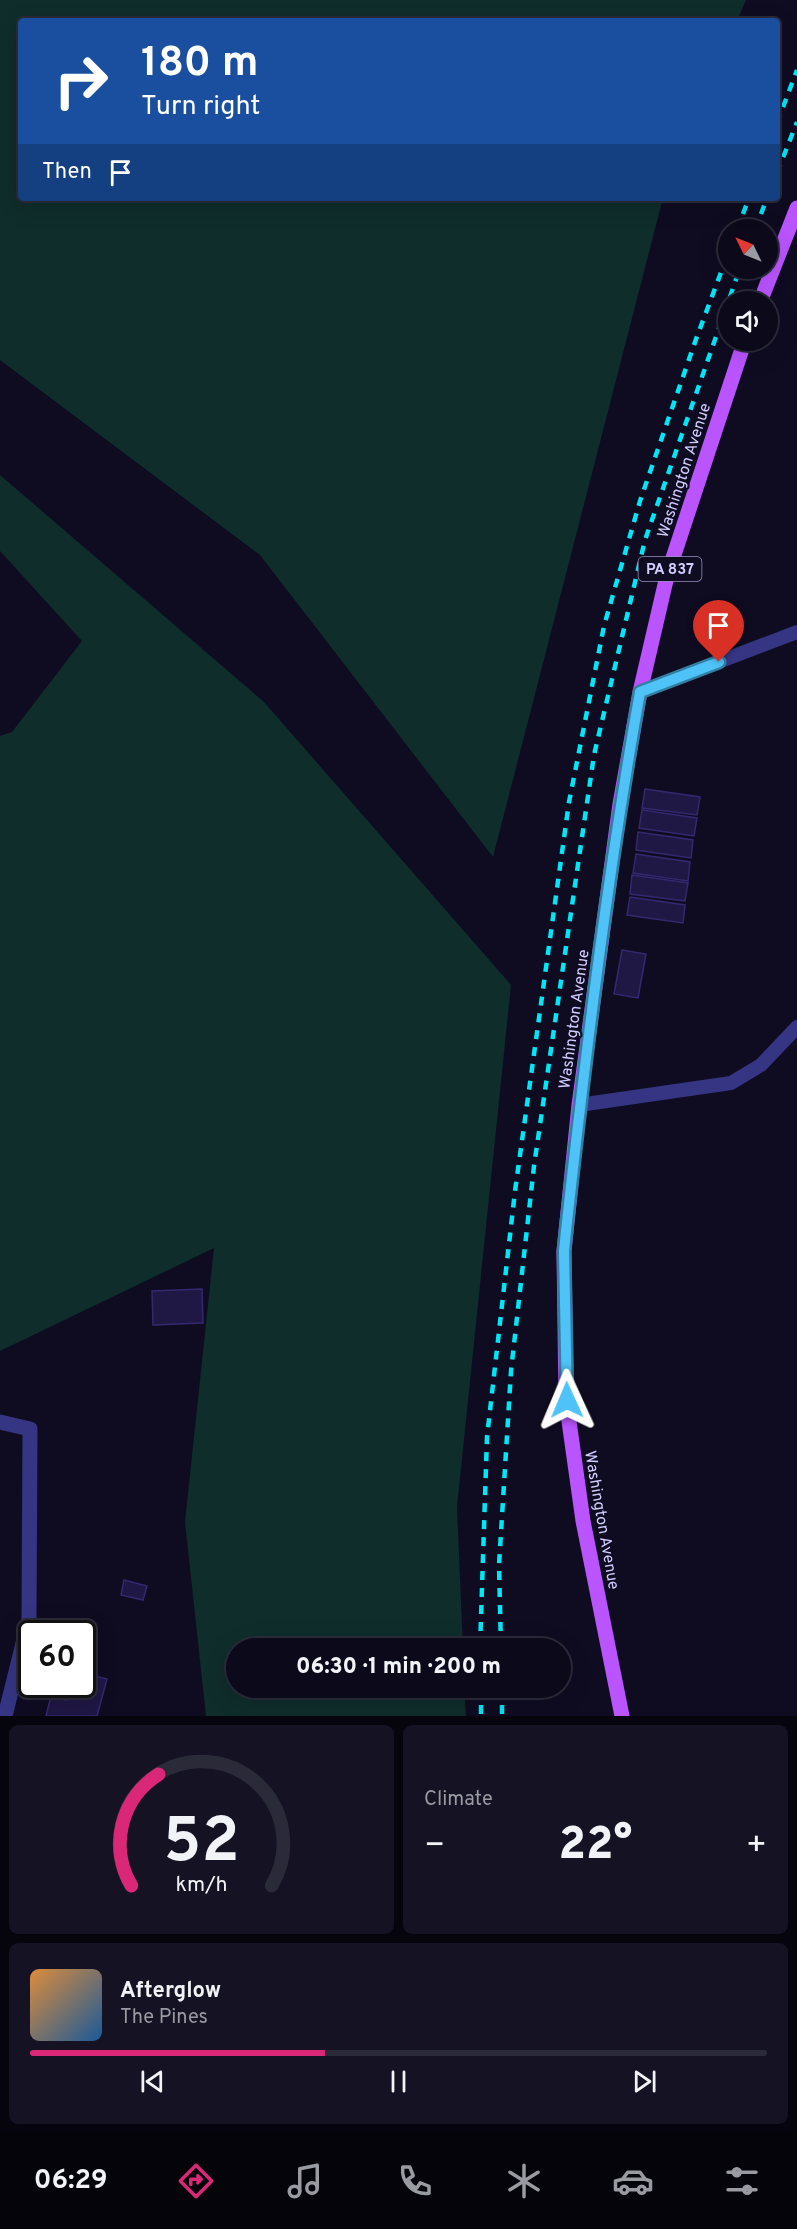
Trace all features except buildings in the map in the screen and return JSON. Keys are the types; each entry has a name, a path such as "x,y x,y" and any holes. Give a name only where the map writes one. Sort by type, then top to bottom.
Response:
{"main road":[{"path":"764,291 797,208"},
{"name":"Washington Avenue","path":"622,1716 583,1521 567,1400 564,1251 579,1106 620,804 640,692 667,576 741,351"}],"street":[{"path":"0,1422 30,1429 29,1619 5,1716"}],"lane":[{"path":"640,692 797,632"},
{"path":"579,1106 731,1083 761,1065 797,1027"}],"green space":[{"path":"0,0 746,0 738,18 18,18 18,201 662,201 493,857 260,555 0,360"},
{"path":"0,475 264,702 511,985 457,1507 463,1638 226,1638 226,1698 465,1698 466,1716 206,1716 185,1522 214,1248 0,1351 0,736 12,732 82,641 0,551"}],"railway":[{"path":"780,115 797,70"},
{"path":"780,165 797,122"},
{"path":"741,219 748,201"},
{"path":"759,219 766,201"},
{"path":"480,1638 487,1437 515,1191 569,802 604,626 640,501 719,279"},
{"path":"501,1638 499,1565 511,1371 534,1166 594,755 645,540 736,279"},
{"path":"481,1698 481,1716"},
{"path":"502,1698 502,1716"}],"route":[{"path":"567,1400 564,1251 566,1231 579,1106 620,804 640,692 719,662"}]}
